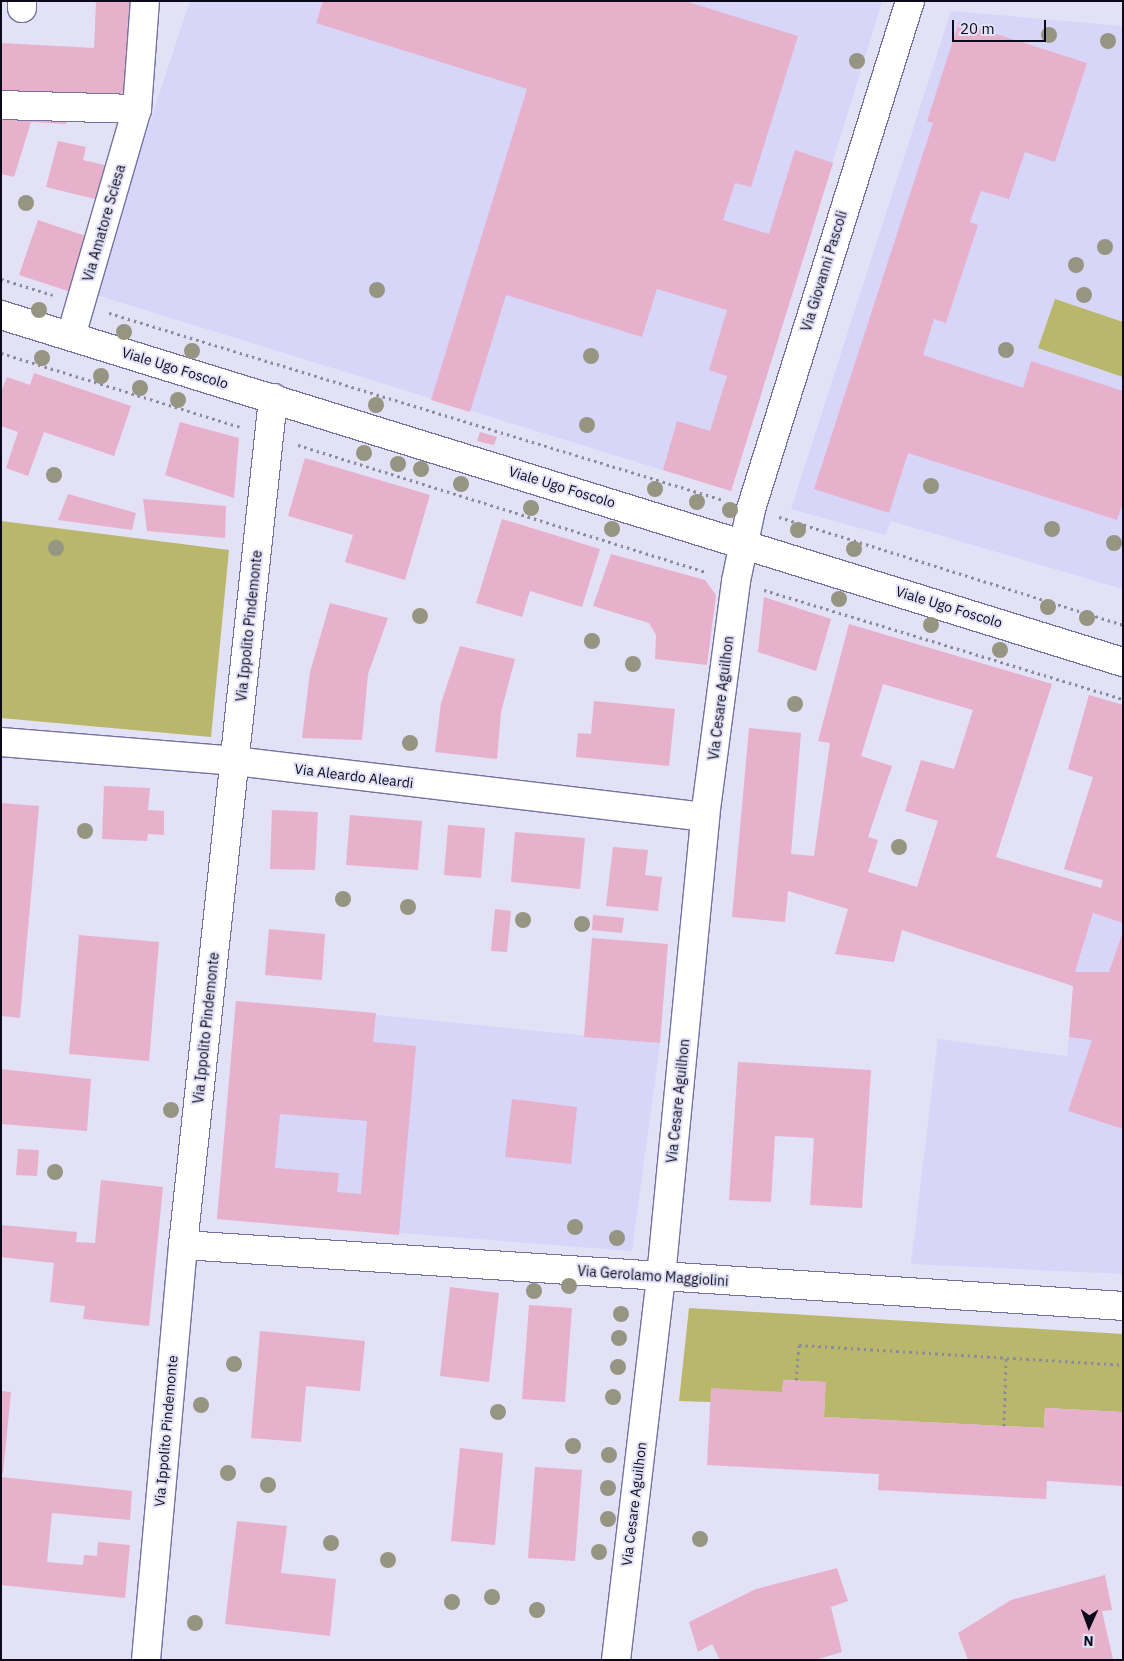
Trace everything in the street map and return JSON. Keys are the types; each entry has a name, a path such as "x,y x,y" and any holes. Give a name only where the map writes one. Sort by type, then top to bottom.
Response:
{"street":[{"name":"Via Amatore Sciesa","path":"71,336 137,109 145,1"},
{"name":"Via Giovanni Pascoli","path":"743,543 751,509 910,1"},
{"path":"1,105 137,109"},
{"name":"Viale Ugo Foscolo","path":"1,315 1123,662"},
{"name":"Via Ippolito Pindemonte","path":"146,1660 183,1245 273,398"},
{"name":"Via Cesare Aguilhon","path":"616,1660 661,1277 705,817 736,581 743,543"},
{"name":"Via Aleardo Aleardi","path":"1,742 235,761 705,817"},
{"name":"Via Gerolamo Maggiolini","path":"183,1245 1123,1306"}],"path":[{"path":"1,279 1123,625"},
{"path":"1,353 1123,699"},
{"path":"796,1380 799,1345 1123,1365"},
{"path":"1004,1426 1006,1358"}],"shaded area":[{"path":"190,1 882,2 731,491 93,294"},
{"path":"951,11 1123,26 1123,589 891,521 885,535 791,509"},
{"path":"1055,299 1123,322 1123,377 1038,348"},
{"path":"1,521 229,550 211,737 1,718"},
{"path":"1089,695 1123,705 1123,1274 911,1264 938,1039 1067,1056 1075,972 1103,881 1064,869 1093,777 1068,769"},
{"path":"236,1001 660,1043 632,1251 217,1219"},
{"path":"689,1308 1123,1334 1123,1412 1045,1408 1044,1428 824,1417 825,1382 784,1380 782,1392 710,1402 679,1401"}],"building":[{"path":"96,1 135,1 126,103 1,100 1,43 94,48"},
{"path":"323,1 685,1 798,36 751,187 735,183 723,220 769,234 795,150 833,163 731,491 663,470 677,421 710,431 727,376 709,370 727,310 657,289 642,337 506,295 470,412 431,400 527,89 316,23"},
{"path":"959,22 1087,63 1055,162 1025,152 1009,199 981,191 970,222 978,225 946,323 934,319 923,355 1023,388 1031,361 1123,391 1123,503 1117,520 908,453 889,513 814,489 933,123 927,121"},
{"path":"1,112 68,113 66,124 31,122 14,177 1,174"},
{"path":"58,141 86,147 83,160 108,166 99,200 46,187"},
{"path":"38,220 92,238 74,293 19,275"},
{"path":"34,373 131,406 114,456 44,432 28,476 6,468 18,432 1,426 1,392 7,377 30,385"},
{"path":"180,422 239,438 234,498 165,475"},
{"path":"480,432 497,437 494,445 477,441"},
{"path":"305,458 430,495 405,580 345,562 353,535 288,516"},
{"path":"68,494 136,513 132,530 58,520"},
{"path":"143,499 226,506 225,538 147,531"},
{"path":"502,519 600,549 582,607 530,591 522,617 476,603"},
{"path":"611,554 705,580 716,595 707,665 655,659 656,635 649,623 593,606"},
{"path":"764,597 831,619 816,671 758,652"},
{"path":"330,603 388,618 368,674 362,740 302,738 310,672"},
{"path":"849,624 1052,684 996,857 1101,888 1103,880 1064,869 1093,777 1068,769 1089,695 1123,705 1123,923 1093,913 1075,972 1109,972 1123,931 1123,1129 1068,1111 1092,1040 1069,1037 1073,986 902,930 894,962 835,954 848,909 788,891 785,922 732,917 749,728 801,733 791,854 814,856 830,743 818,741","holes":["883,684 973,710 954,769 921,760 905,811 938,821 917,887 868,872 878,840 868,837 892,766 861,756"]},
{"path":"460,646 515,659 501,712 497,759 435,752 441,703"},
{"path":"594,701 675,709 669,766 576,757 578,733 591,734"},
{"path":"104,786 150,788 148,810 164,811 164,835 148,834 147,841 102,839"},
{"path":"1,803 39,806 20,1018 1,1016"},
{"path":"272,810 318,812 315,870 270,869"},
{"path":"350,815 422,821 418,870 346,865"},
{"path":"448,825 485,828 481,878 444,875"},
{"path":"515,832 585,838 580,889 511,882"},
{"path":"613,847 648,850 645,875 662,877 658,911 606,906"},
{"path":"495,909 511,911 507,952 491,951"},
{"path":"593,915 624,918 622,933 592,930"},
{"path":"269,929 325,934 322,980 265,975"},
{"path":"79,935 159,942 149,1061 69,1054"},
{"path":"592,938 668,944 660,1043 584,1037"},
{"path":"236,1001 376,1013 373,1042 416,1046 399,1235 217,1219","holes":["280,1114 367,1121 361,1194 337,1192 339,1173 275,1168"]},
{"path":"738,1062 871,1070 862,1208 810,1205 814,1138 775,1136 771,1202 729,1200"},
{"path":"1,1069 91,1079 87,1131 1,1124"},
{"path":"512,1099 577,1107 571,1164 505,1157"},
{"path":"18,1149 39,1150 37,1176 16,1175"},
{"path":"101,1180 163,1187 149,1326 83,1319 85,1306 50,1302 54,1263 1,1257 1,1225 77,1232 76,1242 95,1243"},
{"path":"450,1287 499,1293 489,1382 440,1376"},
{"path":"529,1305 572,1308 565,1402 522,1399"},
{"path":"260,1331 365,1341 360,1391 306,1386 301,1442 251,1438"},
{"path":"783,1380 826,1382 824,1417 1044,1428 1045,1408 1123,1412 1123,1486 1047,1481 1046,1499 878,1490 879,1474 707,1465 711,1388 782,1392"},
{"path":"1,1391 11,1392 3,1473 1,1473"},
{"path":"460,1448 503,1453 495,1545 451,1541"},
{"path":"535,1467 582,1470 575,1561 528,1558"},
{"path":"1,1477 132,1491 130,1520 52,1513 47,1562 83,1565 84,1555 97,1556 98,1542 130,1545 125,1598 1,1585"},
{"path":"237,1521 287,1526 281,1573 336,1579 330,1636 225,1624"},
{"path":"837,1568 848,1601 831,1607 842,1652 815,1660 720,1660 712,1644 698,1652 689,1622 756,1589"},
{"path":"1105,1575 1112,1610 1102,1611 1113,1659 968,1660 958,1633 1011,1600"}]}
